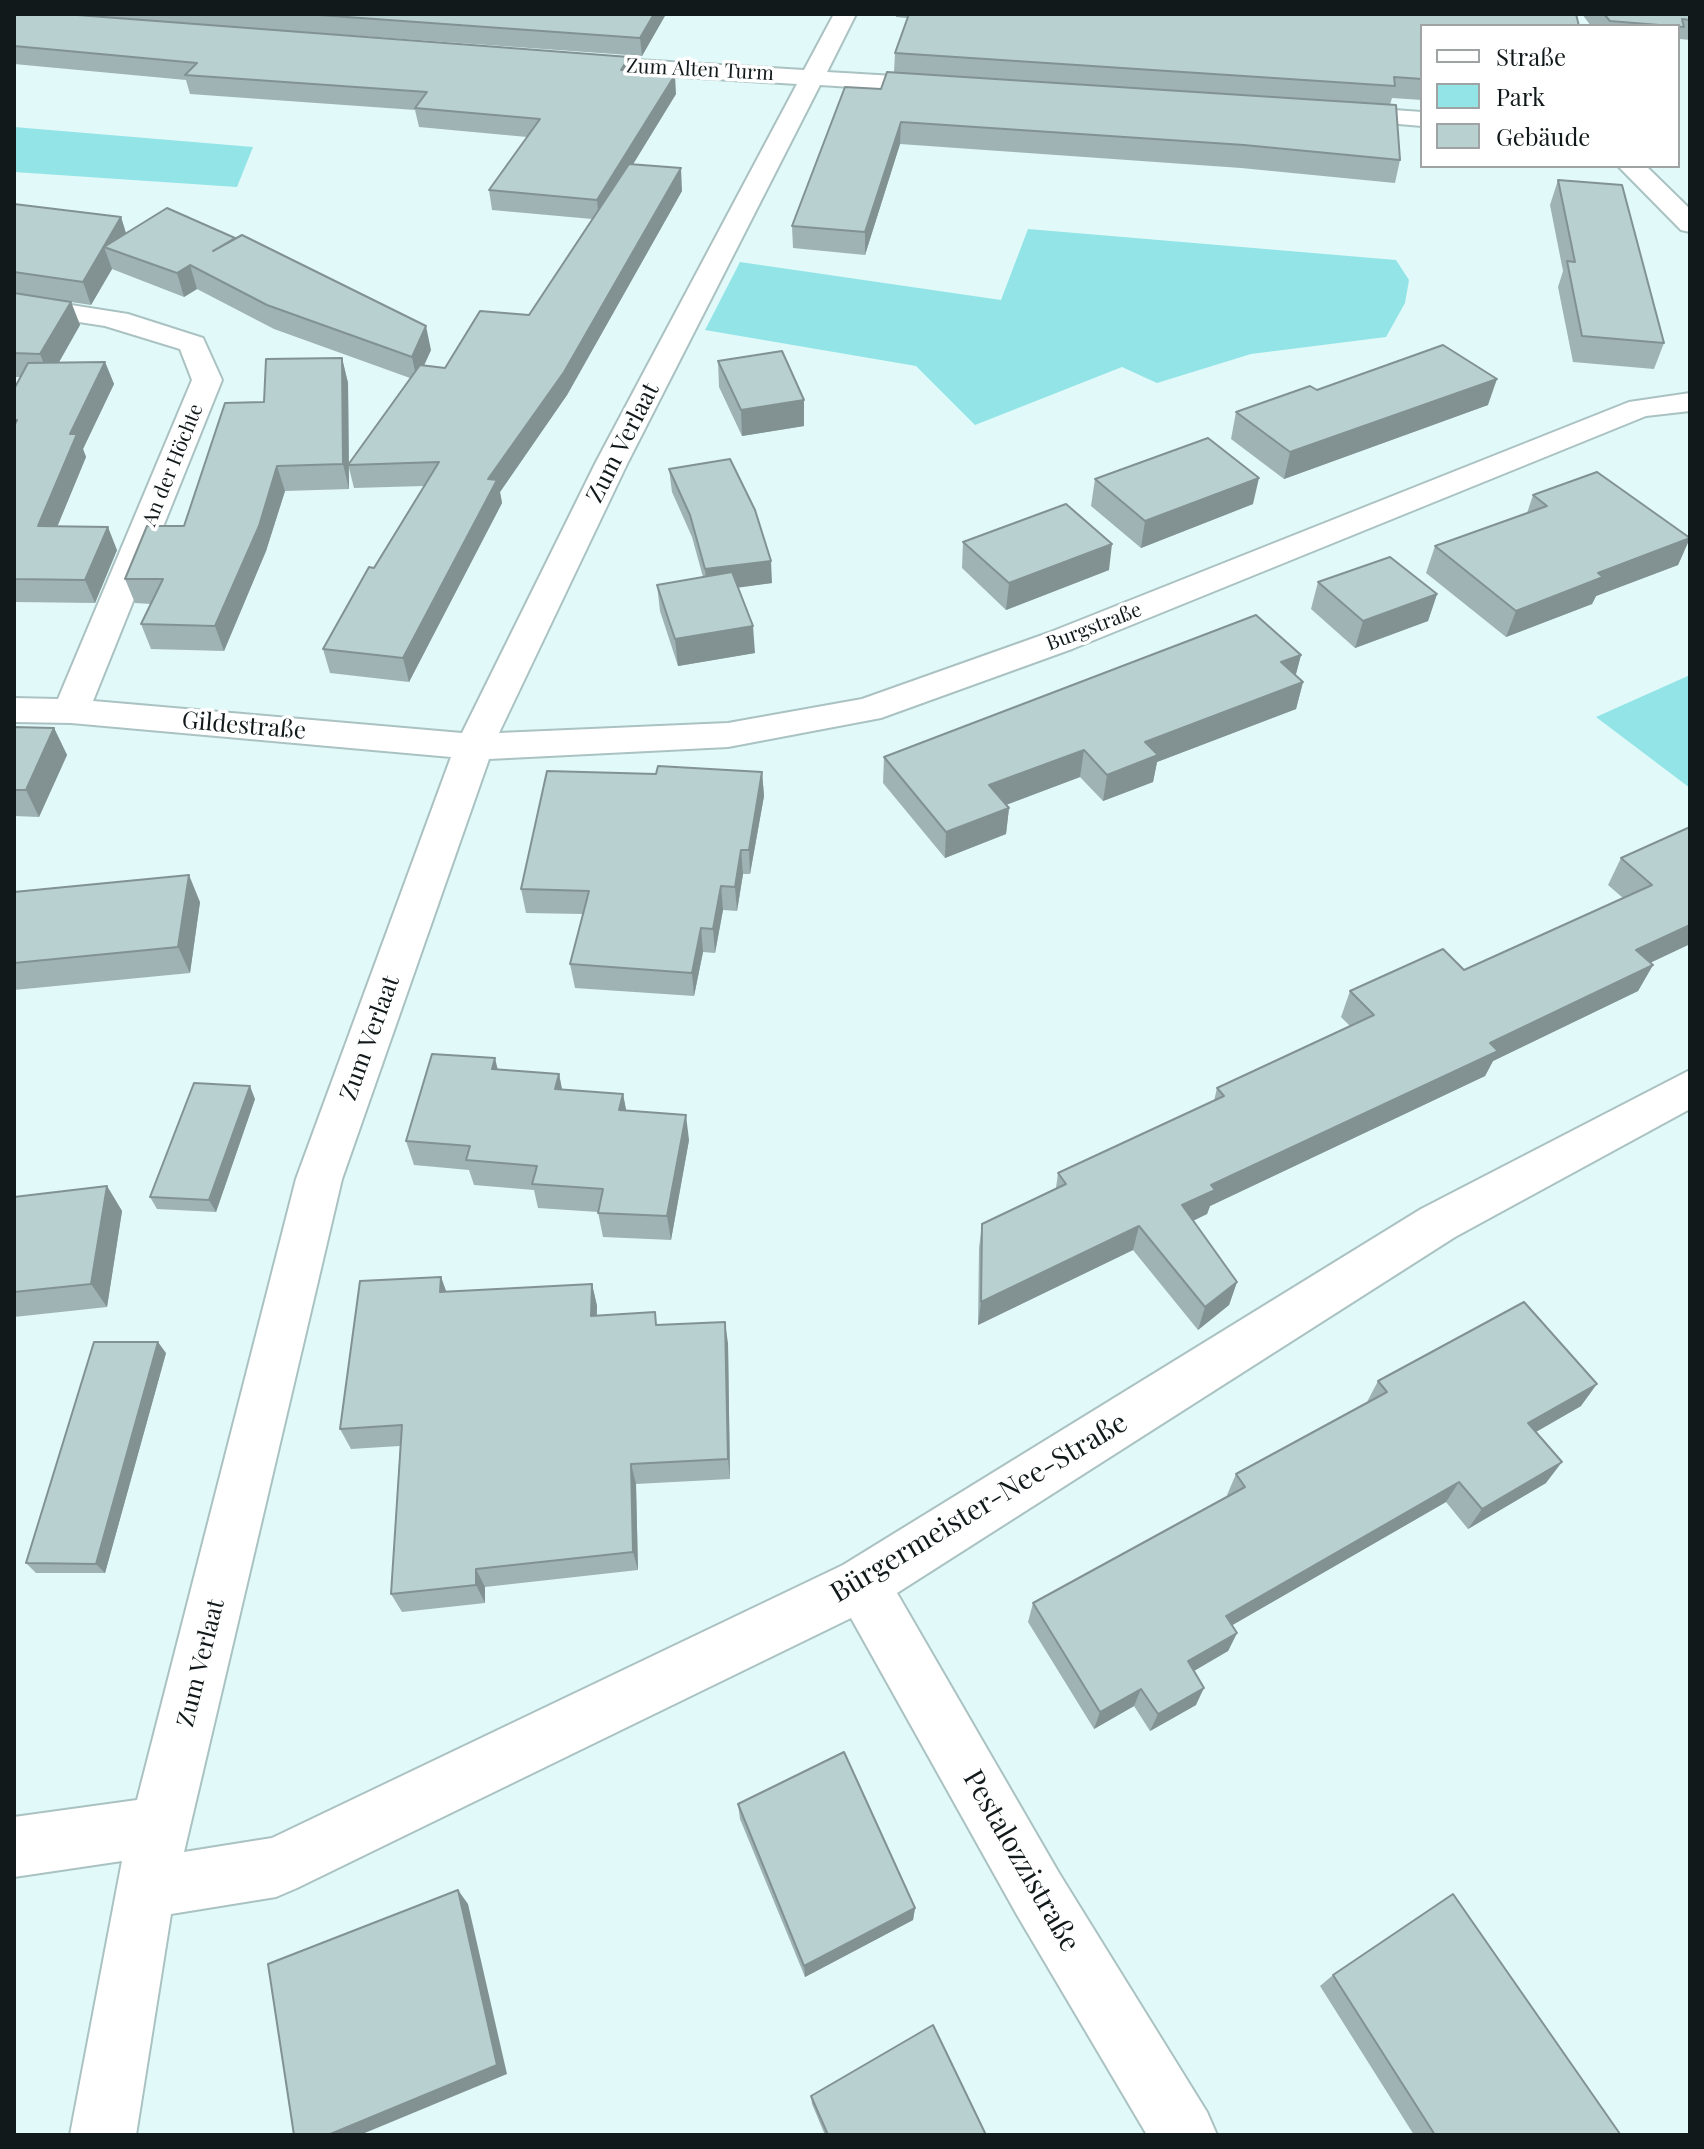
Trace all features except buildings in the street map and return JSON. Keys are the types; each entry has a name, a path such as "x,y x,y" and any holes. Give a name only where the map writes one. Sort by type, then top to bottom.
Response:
{"street":[{"name":"Zum Verlaat","path":"103,2135 145,1888 319,1179 474,747 612,462 845,14"},
{"name":"Zum Alten Turm","path":"548,61 969,87"},
{"path":"1313,111 1420,119"},
{"path":"1633,168 1690,224"},
{"name":"An der Höchte","path":"14,304 76,311 153,326 193,344 207,380 71,711"},
{"name":"Burgstraße","path":"474,747 728,735 868,710 1060,641 1640,408 1690,402"},
{"name":"Gildestraße","path":"14,710 71,711 474,747"},
{"name":"Bürgermeister-Nee-Straße","path":"145,1888 276,1867 862,1584 1438,1223 1690,1088"},
{"name":"Pestalozzistraße","path":"862,1584 1038,1894 1184,2135"},
{"path":"14,1847 161,1826"}],"green space":[{"path":"14,127 253,147 237,187 14,172"},
{"path":"1028,229 1396,260 1409,280 1405,303 1386,337 1251,354 1157,383 1122,367 975,425 916,366 705,330 740,262 1001,300"},
{"path":"1690,675 1690,788 1596,717"}]}
